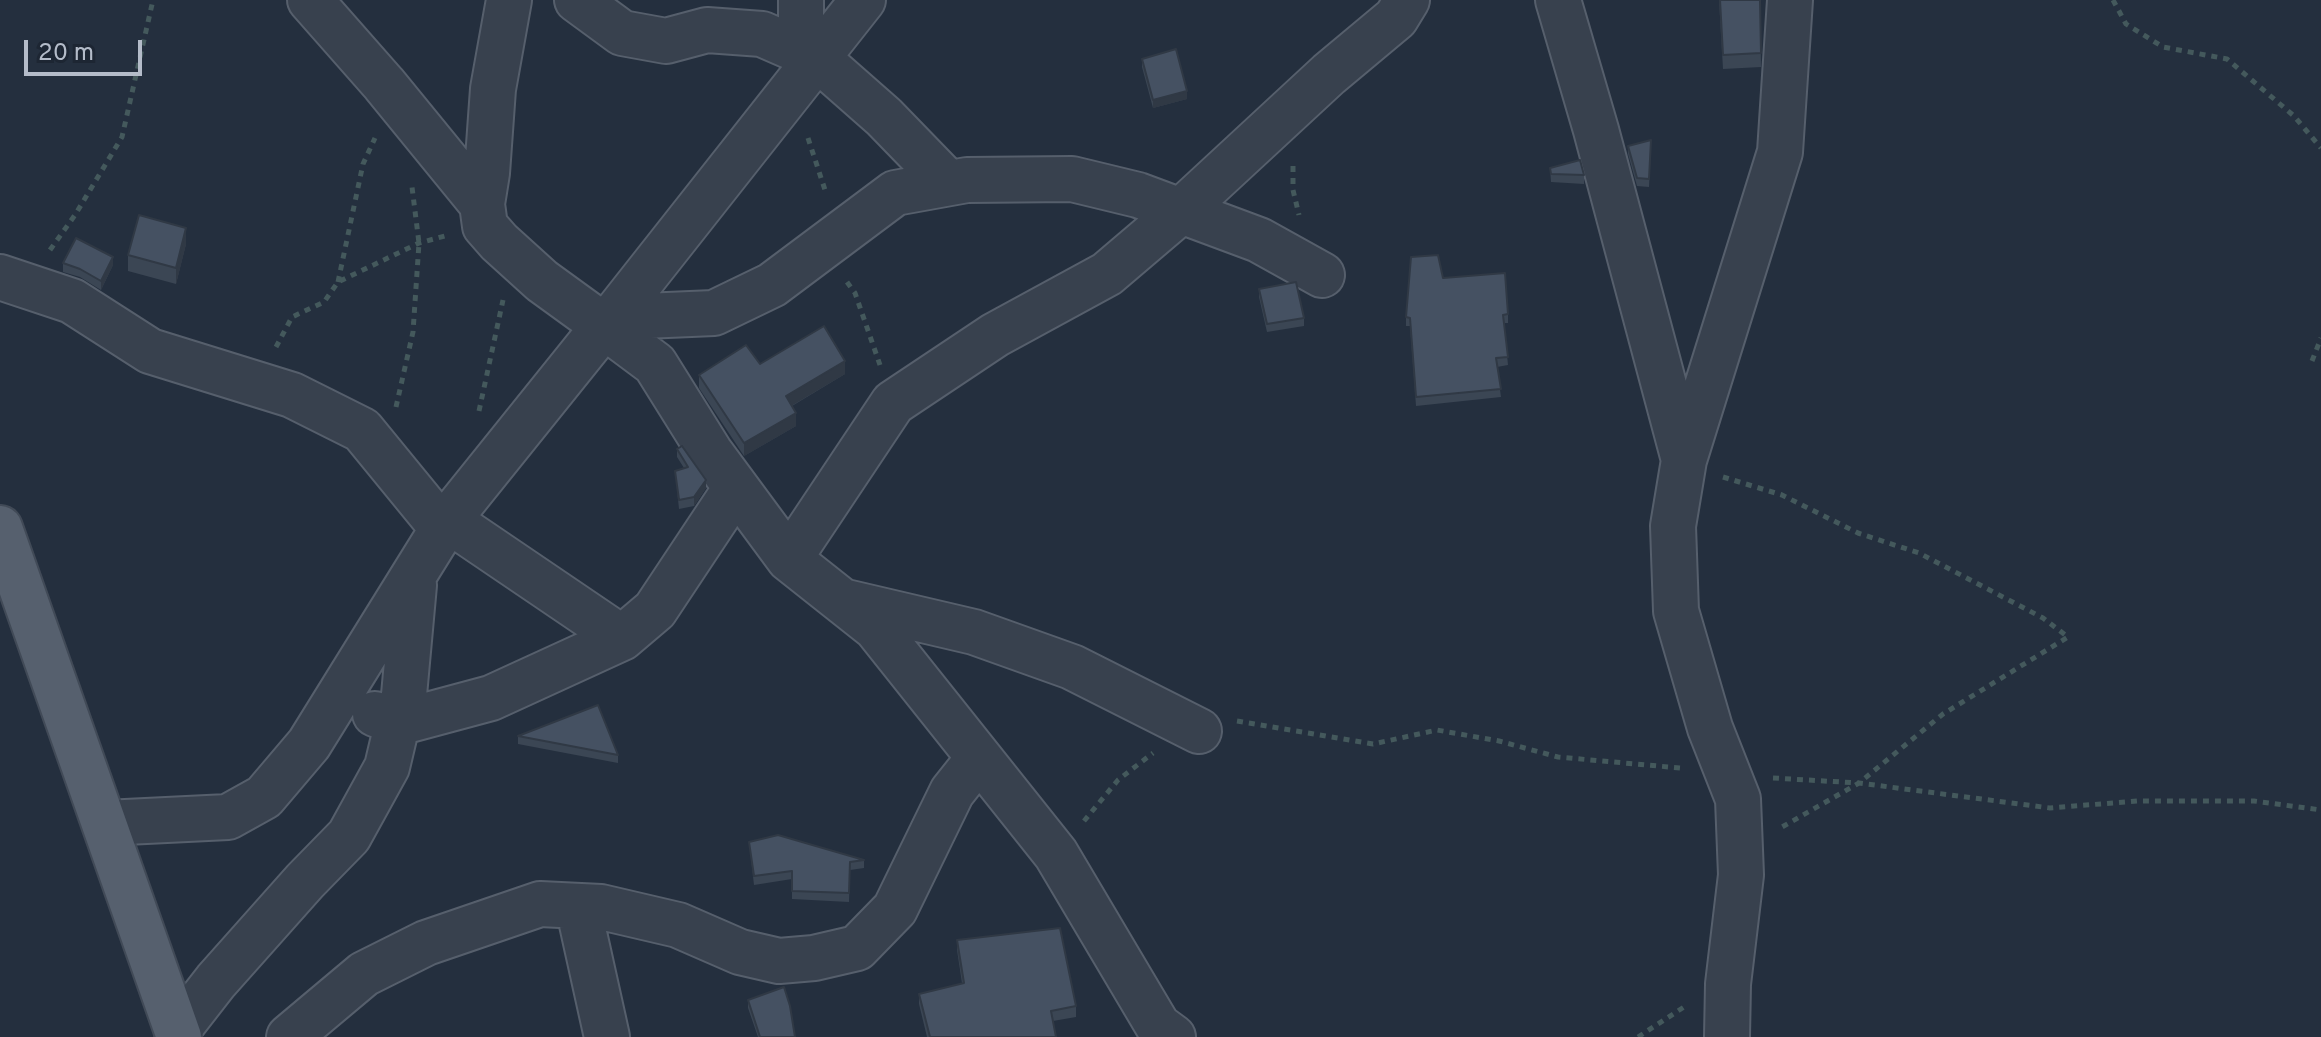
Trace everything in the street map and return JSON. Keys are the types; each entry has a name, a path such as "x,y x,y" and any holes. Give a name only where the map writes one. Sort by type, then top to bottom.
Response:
{"main road":[{"path":"0,528 178,1034"}],"street":[{"path":"310,0 395,97 493,228 542,281 610,320 655,364 710,452 789,559 876,628 1054,851 1158,1033"},
{"path":"493,228 487,173 493,89 509,0"},
{"path":"577,0 622,33 666,41 707,30 762,34 803,67 884,117 948,183"},
{"path":"801,0 803,67"},
{"path":"105,823 228,817 264,797 309,744 446,524 610,320 803,67 863,0"},
{"path":"789,559 893,403 995,335 1107,274 1181,211 1401,9 1441,0"},
{"path":"1558,0 1684,460"},
{"path":"1727,1037 1728,984 1740,860 1738,799 1710,728 1676,611 1673,526 1684,460 1780,152 1790,0"},
{"path":"610,320 714,313 772,285 895,193 967,180 1072,179 1138,195 1259,240 1322,275"},
{"path":"13,280 72,301 150,351 292,395 362,430 384,459 446,524 622,638"},
{"path":"338,699 398,723 491,698 622,638 655,610 736,488"},
{"path":"178,1034 216,981 349,836 387,767 404,695 415,575"},
{"path":"840,601 974,632 1072,667 1199,731"},
{"path":"289,1037 364,974 426,943 540,904 601,907 678,925 740,952 779,961 814,958 857,948 895,909 952,792 979,758"},
{"path":"578,906 607,1037"}],"path":[{"path":"13,280 75,215 122,137 153,0"},
{"path":"2113,0 2126,24 2163,47 2227,59 2294,116 2321,148"},
{"path":"803,67 830,239 855,293 893,403"},
{"path":"256,384 292,317 324,302 338,282 363,164 395,97"},
{"path":"1294,160 1293,190 1300,218"},
{"path":"384,459 413,332 419,243 412,182"},
{"path":"338,282 419,243 493,228 478,415"},
{"path":"2312,361 2321,338"},
{"path":"1738,480 1782,495 1858,533 1919,553 2043,618 2068,637 1943,714 1859,783 1782,827 1740,860"},
{"path":"1054,851 1091,814 1118,780 1153,753 1199,731 1234,721 1373,744 1437,730 1499,741 1558,757 1687,768 1728,776 1859,783 2050,808 2137,801 2254,801 2321,810"}],"building":[{"path":"1720,0 1760,0 1761,53 1723,55"},
{"path":"1176,49 1187,91 1153,100 1142,59"},
{"path":"1651,140 1649,179 1637,178 1628,146"},
{"path":"1580,160 1584,175 1551,174 1550,168"},
{"path":"139,215 186,228 176,268 128,255"},
{"path":"76,238 113,257 101,281 63,263"},
{"path":"1438,255 1443,278 1505,273 1508,314 1503,315 1508,357 1496,358 1501,389 1416,397 1410,318 1406,317 1411,257"},
{"path":"1296,282 1304,318 1267,324 1259,289"},
{"path":"824,326 845,361 786,396 796,413 744,443 699,375 746,345 760,364"},
{"path":"682,446 706,480 694,497 679,500 675,471 688,467 677,449"},
{"path":"598,705 618,755 518,736"},
{"path":"778,835 864,860 850,862 849,893 792,891 792,871 754,876 749,842"},
{"path":"1060,928 1076,1006 1051,1011 1056,1037 930,1037 919,994 964,983 957,940"},
{"path":"784,987 795,1037 760,1037 748,1000"}]}
